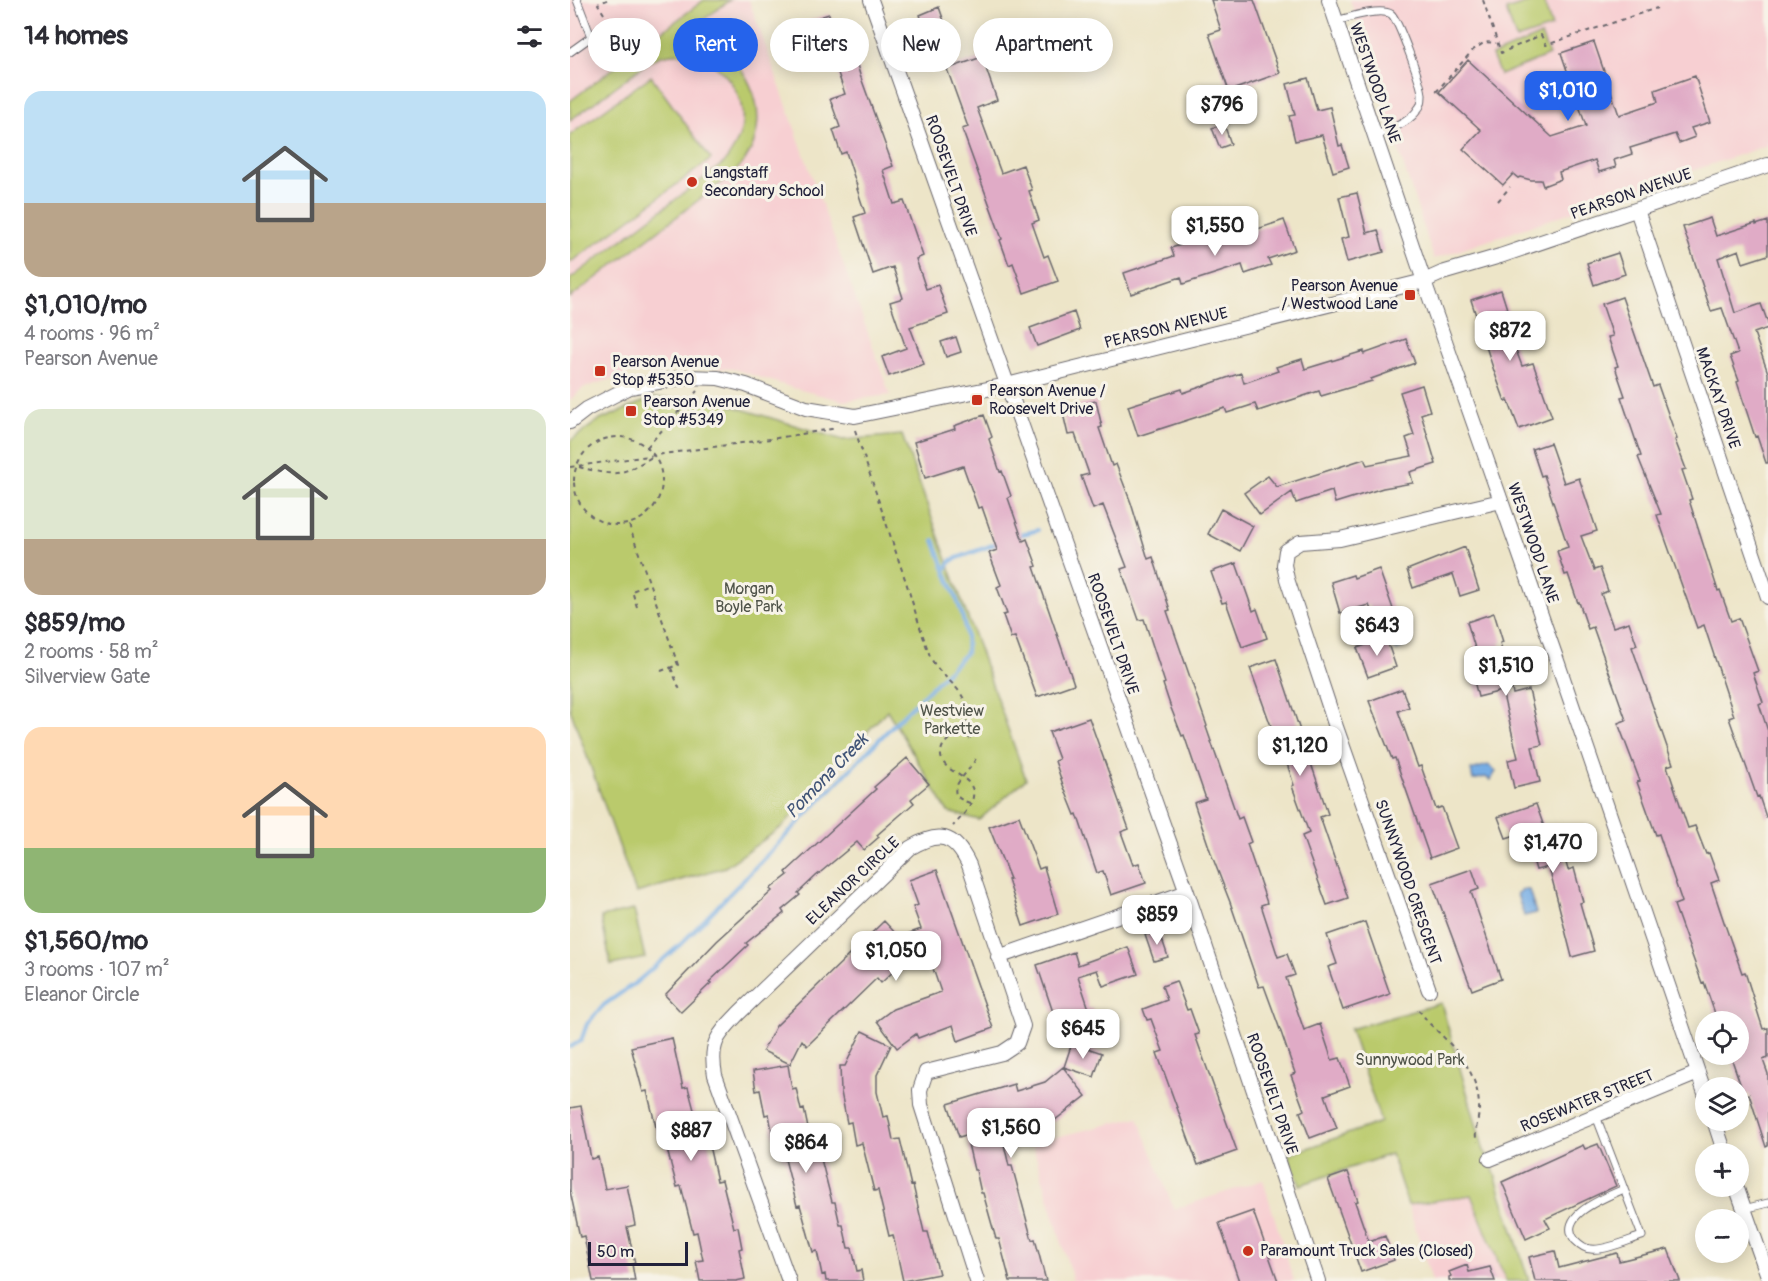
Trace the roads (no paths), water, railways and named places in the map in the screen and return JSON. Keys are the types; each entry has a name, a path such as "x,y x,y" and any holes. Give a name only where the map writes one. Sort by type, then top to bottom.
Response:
{"street":[{"name":"ROOSEVELT DRIVE","path":"872,0 1186,892 1318,1281"},
{"name":"WESTWOOD LANE","path":"1329,0 1699,1077"},
{"name":"PEARSON AVENUE","path":"570,422 587,409 630,387 686,377 718,378 746,385 806,408 855,416 1007,385 1424,281 1442,273 1768,165"},
{"name":"MACKAY DRIVE","path":"1637,210 1768,597"},
{"name":"SUNNYWOOD CRESCENT","path":"1429,990 1336,727 1287,579 1284,565 1286,551 1300,542 1340,539 1501,501"},
{"name":"ELEANOR CIRCLE","path":"789,1281 716,1075 712,1049 718,1037 740,1012 910,848 930,838 950,839 966,858 998,957"},
{"path":"977,1281 921,1105 920,1090 926,1072 996,1056 1017,1043 1023,1026 998,957 1186,892"},
{"name":"ROSEWATER STREET","path":"1490,1160 1698,1073"},
{"path":"1740,1197 1744,1209"},
{"path":"1749,1223 1768,1276"}],"lane":[{"path":"577,0 588,29"},
{"path":"1336,21 1382,12 1391,14 1397,22 1423,94 1420,107 1413,117 1375,136"},
{"path":"570,52 588,39"},
{"path":"1596,1116 1624,1189 1642,1236 1618,1244 1591,1249 1579,1244 1572,1236 1572,1227 1578,1214 1593,1203 1624,1189"},
{"path":"1744,1209 1768,1203"}],"water":[{"path":"1406,635 1410,638 1410,642 1397,651 1391,641"},
{"path":"1488,765 1496,771 1491,780 1485,777 1473,780 1471,770"},
{"path":"1523,890 1529,890 1536,913 1524,916 1517,894"}],"waterway":[{"name":"Pomona Creek","path":"1016,536 1038,530"},
{"path":"934,540 945,570"},
{"name":"Pomona Creek","path":"570,1047 581,1041 587,1024 604,1005 638,981 682,943 966,653 964,621 945,570 952,560 998,543"}],"place":[{"name":"Langstaff Secondary School","path":"692,182"},
{"name":"Pearson Avenue / Westwood Lane","path":"1410,295"},
{"name":"Pearson Avenue Stop #5350","path":"600,371"},
{"name":"Pearson Avenue / Roosevelt Drive","path":"977,400"},
{"name":"Pearson Avenue Stop #5349","path":"631,411"},
{"name":"Paramount Truck Sales (Closed)","path":"1248,1251"}],"park label":[{"name":"Morgan Boyle Park","path":"749,598"},
{"name":"Westview Parkette","path":"952,720"},
{"name":"Sunnywood Park","path":"1410,1060"}]}
